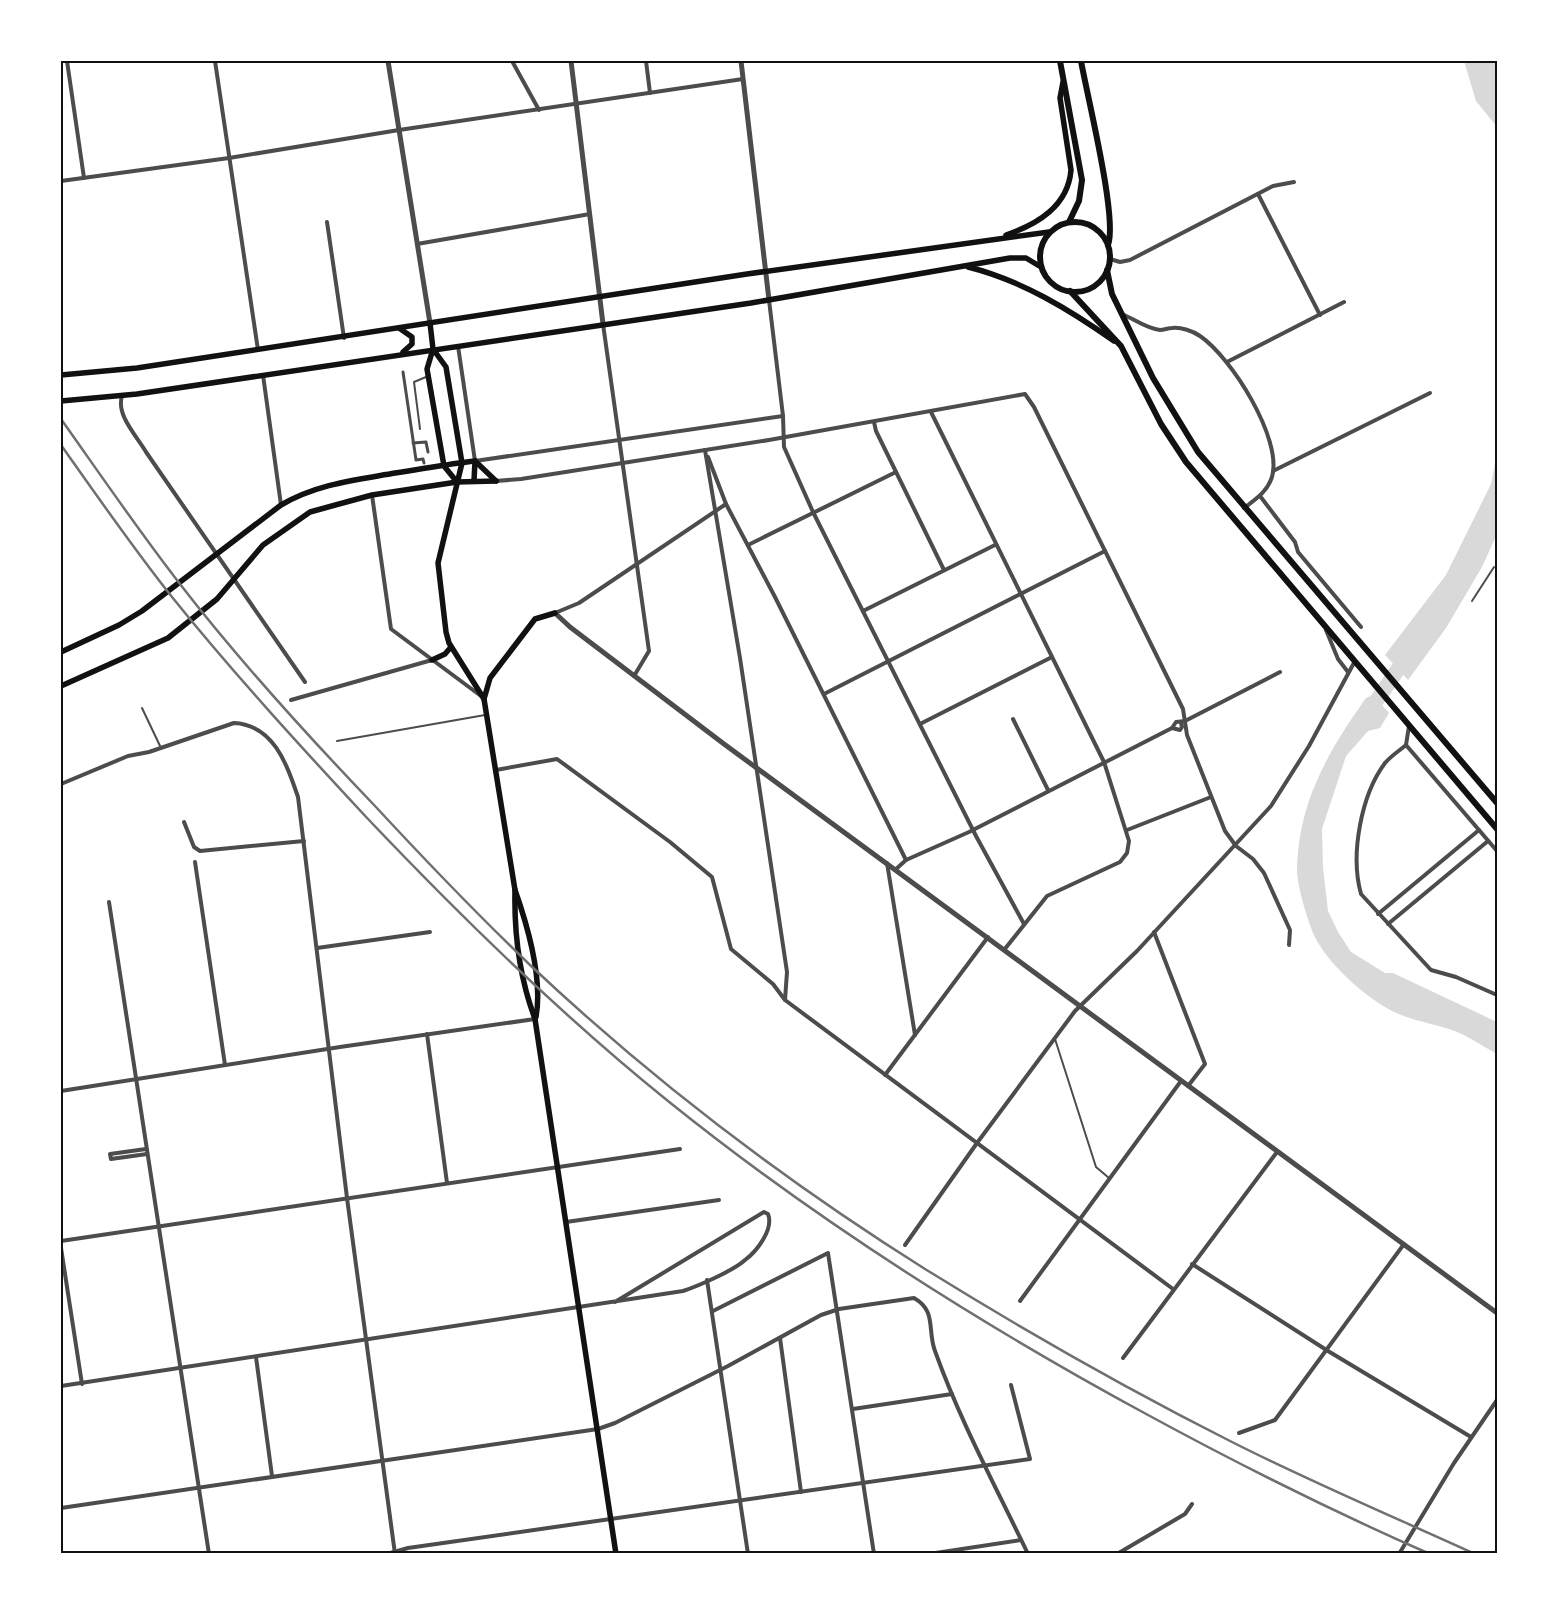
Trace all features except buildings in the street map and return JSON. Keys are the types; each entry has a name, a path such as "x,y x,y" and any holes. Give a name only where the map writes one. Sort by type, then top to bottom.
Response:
{"main road":[{"path":"1060,61 1082,180 1079,201 1068,222"},
{"path":"1080,61 1108,203 1111,232 1108,245"},
{"path":"992,239 1019,231 1037,221 1054,209 1064,197 1070,182 1071,170 1060,98 1063,79"},
{"path":"61,375 137,368 344,338 430,323 766,272 1049,232 1068,222 1078,221 1092,226 1104,236 1108,245 1110,259 1107,270 1092,287 1070,291"},
{"path":"1049,232 1042,243 1040,254 1041,267 1051,282 1070,291 1121,346 1161,424 1186,462 1497,829"},
{"path":"61,401 122,396 769,300 1019,257 1041,267"},
{"path":"966,266 1016,283 1095,326 1121,346"},
{"path":"1107,270 1112,294 1174,416 1198,452 1497,803"},
{"path":"430,323 433,349 427,370 428,376 444,466 457,482"},
{"path":"399,328 410,333 412,340 408,349 399,354"},
{"path":"433,349 446,367 462,463 438,563 446,632 451,647 484,699 487,714 515,890 515,919 518,944 528,999 535,1019 616,1554"},
{"path":"61,652 119,625 183,580 282,505 300,494 317,487 475,461"},
{"path":"475,461 496,480"},
{"path":"474,481 475,461"},
{"path":"61,686 168,638 182,629 207,609 263,545 296,519 325,506 372,495 457,482 496,480"},
{"path":"484,699 490,678 535,619 555,613"},
{"path":"432,660 445,654 451,647"},
{"path":"515,890 526,919 532,954 539,1001 535,1019"}],"street":[{"path":"67,61 84,178"},
{"path":"215,61 258,350"},
{"path":"388,61 430,323"},
{"path":"512,61 539,110"},
{"path":"571,61 603,324 649,651 634,676"},
{"path":"646,61 650,93"},
{"path":"741,61 783,416 784,447 814,512 972,830 1024,924"},
{"path":"61,181 229,158 399,130 743,79"},
{"path":"1110,259 1120,262 1130,260 1273,186 1294,182"},
{"path":"1258,194 1320,315"},
{"path":"416,244 590,214"},
{"path":"327,222 344,338"},
{"path":"1227,362 1344,302"},
{"path":"1122,314 1161,330 1172,328 1191,330 1201,336 1227,362 1249,396 1266,432 1274,461 1268,487 1260,496 1244,508"},
{"path":"458,346 475,461 783,416"},
{"path":"403,372 416,460 423,459 424,463"},
{"path":"263,374 282,505"},
{"path":"1273,471 1430,392"},
{"path":"496,480 521,480 874,422 1025,394 1034,407 1184,709 1182,727 1180,730 1172,728"},
{"path":"122,396 120,406 123,415 233,580 305,682"},
{"path":"931,412 995,545 1104,762 1127,830 1129,849 1120,862 1047,896 1004,950"},
{"path":"874,422 944,570"},
{"path":"413,444 426,442 428,452"},
{"path":"705,450 726,504 824,694 906,860"},
{"path":"705,450 787,972 785,1000"},
{"path":"748,544 896,472"},
{"path":"372,495 391,629 484,699"},
{"path":"1260,496 1295,542 1298,552 1361,627"},
{"path":"726,504 579,603 555,613 634,676 755,766 1497,1313"},
{"path":"863,611 995,545"},
{"path":"824,694 1105,551"},
{"path":"1324,625 1338,659 1348,672"},
{"path":"920,724 1052,658"},
{"path":"291,700 432,660"},
{"path":"905,1246 977,1143 1081,1006 1236,846 1284,789 1355,661"},
{"path":"895,870 906,860 972,830 1172,728 1176,722 1183,722 1280,672"},
{"path":"1013,719 1048,790"},
{"path":"1183,722 1225,832 1236,846 1253,859 1264,873 1290,930 1290,944"},
{"path":"62,782 128,756 161,748 234,723 249,725 263,733 281,754 291,776 298,797 304,841 346,1198 395,1552"},
{"path":"1409,726 1406,745 1386,762 1377,776 1362,815 1357,880 1361,894 1431,970 1456,977 1497,995"},
{"path":"1406,745 1497,851"},
{"path":"496,770 557,759 670,842 712,877 731,949 773,984 785,1000 1174,1289"},
{"path":"1127,830 1211,797"},
{"path":"184,822 194,847 200,851 304,841"},
{"path":"1378,914 1479,830"},
{"path":"1388,924 1488,841"},
{"path":"195,862 225,1065"},
{"path":"887,863 915,1035"},
{"path":"109,902 209,1554"},
{"path":"317,948 430,932"},
{"path":"1154,932 1205,1064 1188,1086"},
{"path":"885,1075 988,937"},
{"path":"61,1091 535,1019"},
{"path":"427,1034 447,1182"},
{"path":"1020,1300 1181,1081"},
{"path":"61,1241 447,1182 680,1149"},
{"path":"146,1151 111,1159 110,1154 146,1151"},
{"path":"1122,1358 1277,1152"},
{"path":"566,1222 719,1200"},
{"path":"61,1386 366,1341 578,1307 614,1302 683,1291 745,1261 767,1234 770,1219 768,1214 764,1212 614,1302"},
{"path":"1239,1433 1275,1420 1328,1351 1404,1244"},
{"path":"61,1248 82,1384"},
{"path":"713,1312 828,1253 839,1309 874,1554"},
{"path":"1192,1264 1328,1351 1471,1437"},
{"path":"707,1280 748,1554"},
{"path":"61,1508 382,1459 598,1429 615,1423 721,1370 821,1316 839,1309 914,1298 923,1303 929,1315 934,1349 952,1394 1028,1554"},
{"path":"780,1338 801,1492"},
{"path":"256,1357 272,1476"},
{"path":"387,1554 491,1535 741,1502 864,1482 1030,1459 1011,1385"},
{"path":"853,1409 952,1394"},
{"path":"1398,1554 1471,1437 1497,1400"},
{"path":"1118,1554 1185,1514 1192,1504"},
{"path":"929,1554 1021,1540"}],"lane":[{"path":"420,429 414,382 428,376"},
{"path":"1472,601 1494,567"},
{"path":"142,708 161,748"},
{"path":"337,742 487,714"},
{"path":"1055,1039 1096,1167 1109,1178"}],"shaded area":[{"path":"1464,61 1495,61 1497,127 1476,101"},
{"path":"1497,454 1497,534 1482,567 1446,628 1408,680 1385,655 1446,575 1491,484"},
{"path":"1373,695 1389,713 1380,728 1368,731 1346,756 1322,829 1323,868 1328,911 1338,932 1351,952 1385,973 1393,973 1497,1022 1497,1054 1462,1034 1399,1014 1371,998 1340,971 1324,951 1314,935 1307,917 1299,888 1297,861 1308,804 1321,772 1339,739 1366,698"}],"waterway":[{"path":"1367,715 1409,653"}],"railway":[{"path":"61,419 134,523 180,584 226,642 299,725 432,867 510,946 576,1007 671,1088 720,1127 821,1200 925,1269 1000,1315 1115,1380 1232,1442 1475,1554"},
{"path":"61,445 129,541 195,626 343,792 476,929 589,1035 668,1101 782,1188 841,1229 901,1269 1023,1344 1217,1452 1323,1505 1430,1554"}]}
